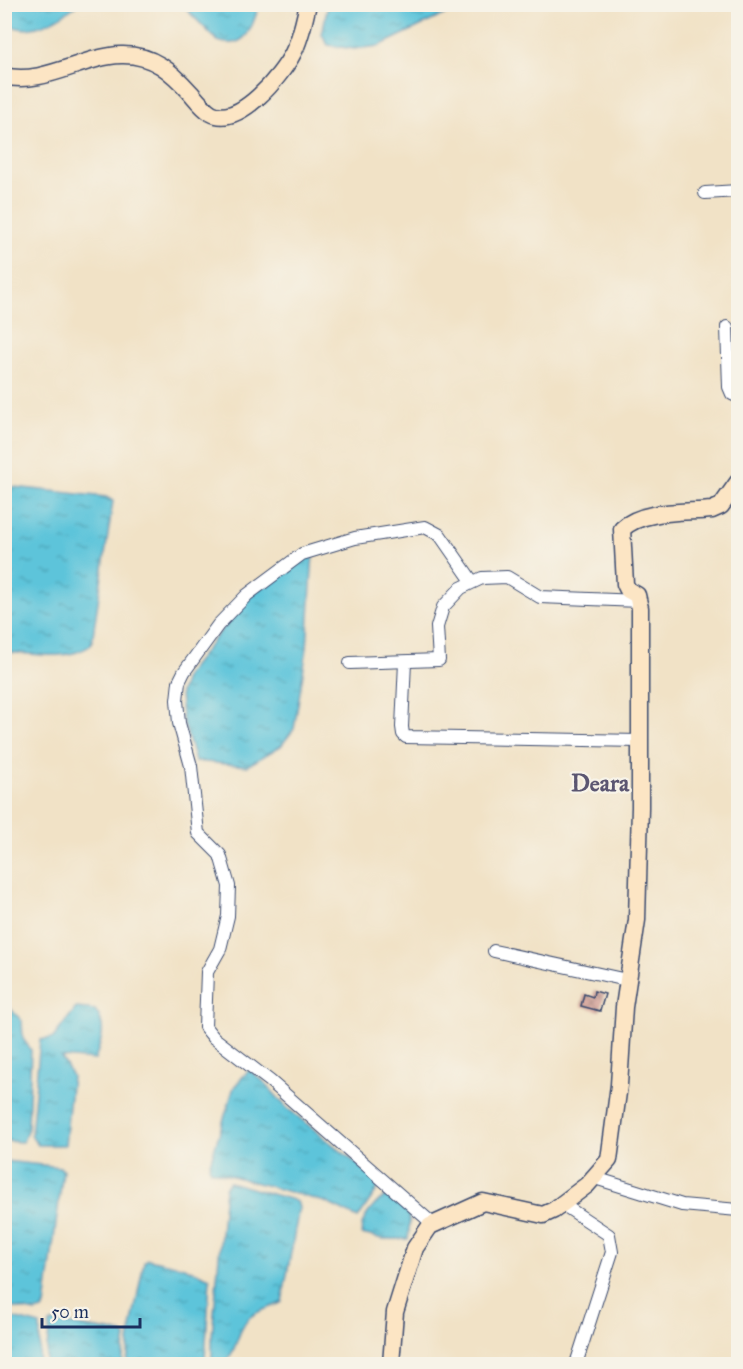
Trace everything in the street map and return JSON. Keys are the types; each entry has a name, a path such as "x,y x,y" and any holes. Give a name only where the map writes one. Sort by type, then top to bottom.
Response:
{"main road":[{"path":"4,76 25,77 122,55 138,57 158,63 172,72 212,114 227,116 251,104 283,70 300,36 308,4"},
{"path":"391,1365 398,1302 415,1248 422,1234 433,1224 483,1202 543,1215 562,1204 595,1178 609,1160 627,980 638,912 639,600 625,584 622,529 630,521 644,517 712,510 720,506 738,482"}],"street":[{"path":"705,193 738,191"},
{"path":"727,327 729,387 732,394 738,397"},
{"path":"433,1224 270,1081 208,1032 205,1020 207,972 220,949 228,916 229,886 220,855 198,833 191,766 179,723 177,700 179,682 184,672 218,625 247,595 302,554 355,538 425,527 440,535 472,581"},
{"path":"350,663 439,660 438,617 454,595 472,581 482,578 507,578 540,597 639,600"},
{"path":"405,662 402,727 406,737 639,741"},
{"path":"494,951 627,980"},
{"path":"595,1178 682,1205 738,1210"},
{"path":"562,1204 601,1230 612,1242 612,1252 576,1365"}],"water":[{"path":"6,4 77,5 44,25 25,29 8,23"},
{"path":"328,4 464,5 379,46 354,49 328,45 322,34"},
{"path":"182,5 259,5 247,35 235,43 228,43 218,41"},
{"path":"5,486 106,497 113,501 91,645 82,650 61,655 5,652"},
{"path":"313,553 307,648 294,729 281,746 247,766 195,761 182,717 180,693 186,675 249,595"},
{"path":"8,1006 22,1021 23,1039 31,1050 28,1128 23,1142 5,1141 4,1007"},
{"path":"76,1008 95,1010 99,1016 102,1034 99,1046 95,1060 61,1057 72,1076 65,1145 38,1145 31,1135 40,1040 53,1038"},
{"path":"249,1070 262,1080 287,1108 376,1179 379,1187 358,1218 325,1202 211,1170 209,1166 234,1087"},
{"path":"5,1161 60,1167 63,1171 45,1306 42,1310 35,1312 5,1306"},
{"path":"229,1182 297,1201 299,1208 282,1302 248,1319 231,1355 222,1364 212,1359 212,1336 225,1188"},
{"path":"390,1194 402,1204 408,1213 410,1223 408,1239 383,1239 362,1234 363,1223 370,1211 380,1200"},
{"path":"148,1259 184,1267 210,1278 205,1359 202,1364 127,1364 130,1333 144,1262"},
{"path":"5,1316 40,1325 39,1364 5,1364"},
{"path":"53,1322 122,1333 126,1336 122,1364 45,1364 50,1324"}],"building":[{"path":"594,991 605,994 600,1011 581,1006 584,994 593,997"}],"district":[{"name":"Deara","path":"600,783"}]}
